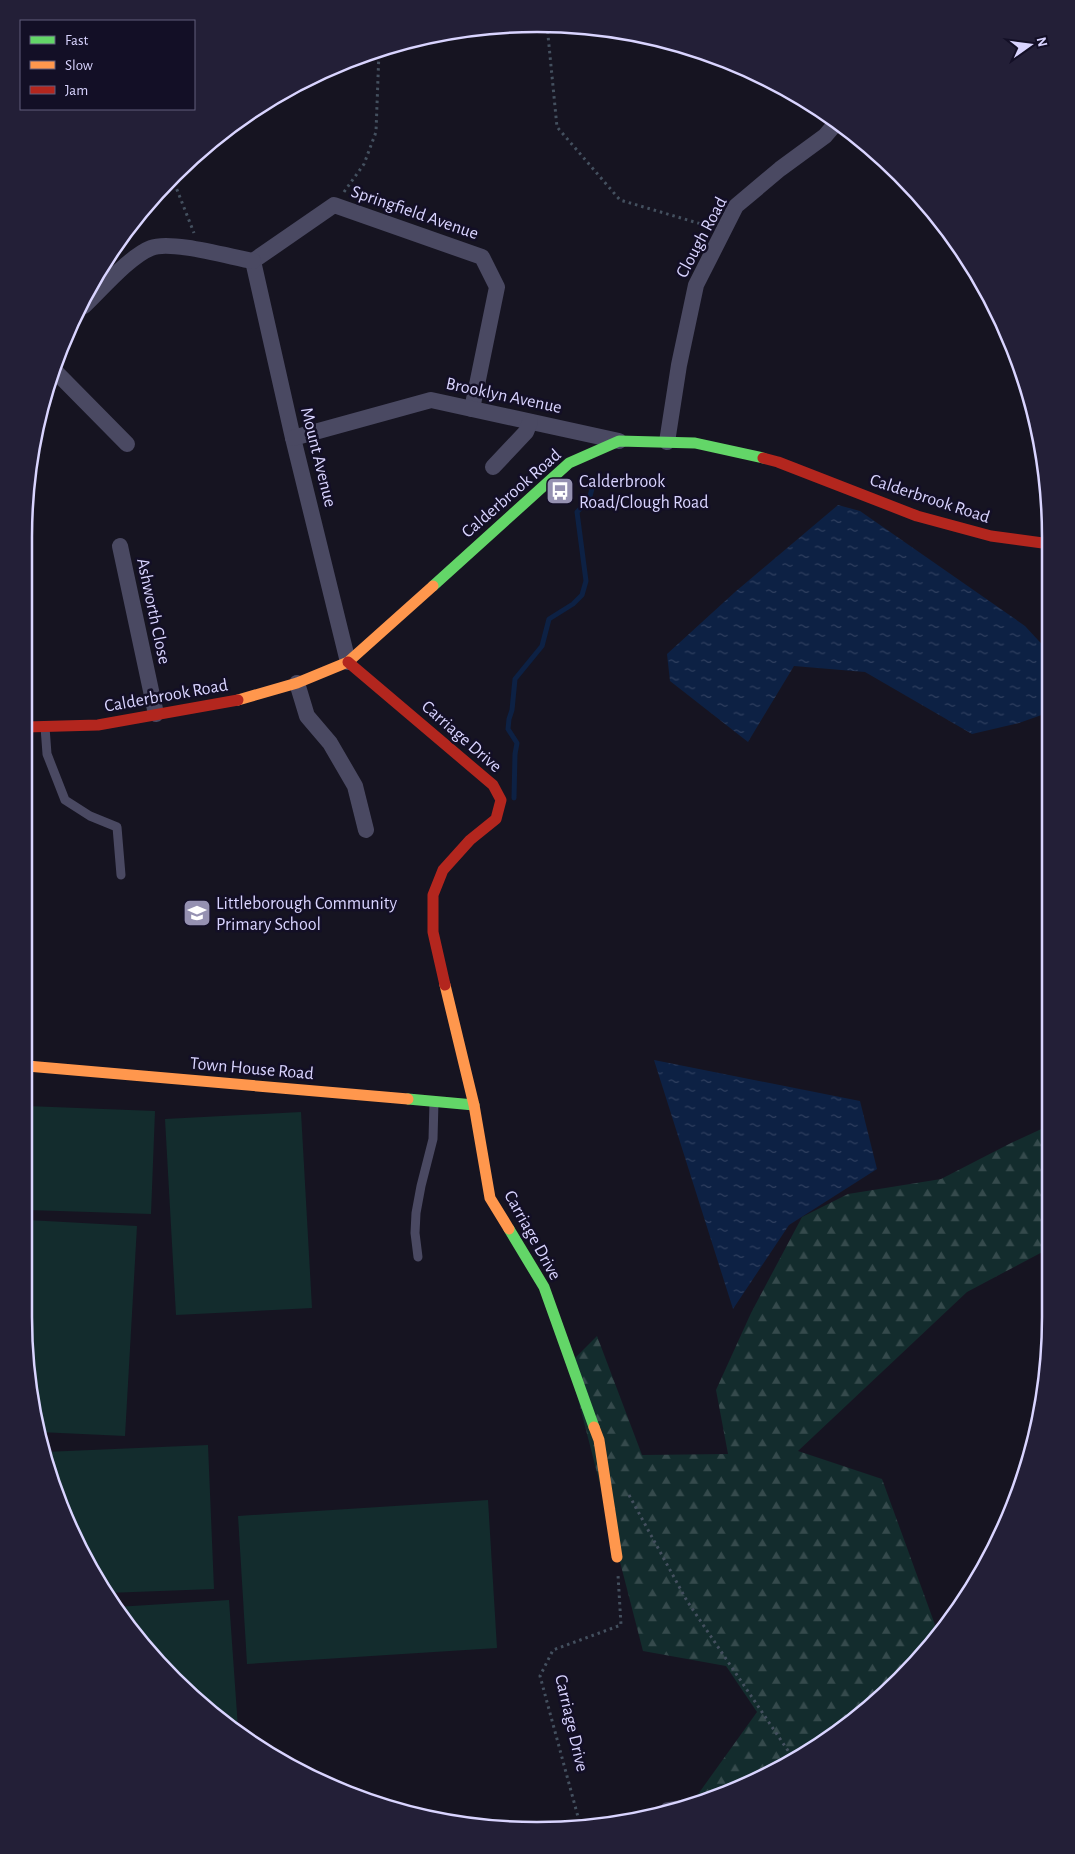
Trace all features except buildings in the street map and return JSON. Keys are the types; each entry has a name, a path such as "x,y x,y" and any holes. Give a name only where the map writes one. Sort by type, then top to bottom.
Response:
{"street":[{"name":"Clough Road","path":"667,442 679,365 696,285 736,206 780,169 825,136 832,128"},
{"name":"Springfield Avenue","path":"253,261 334,205 482,257 497,287 472,409"},
{"path":"94,296 136,256 152,248 165,246 253,261"},
{"name":"Mount Avenue","path":"253,261 293,438 348,662"},
{"path":"59,375 127,444"},
{"name":"Brooklyn Avenue","path":"293,438 431,400 619,441"},
{"path":"493,467 526,432 530,422"},
{"name":"Calderbrook Road","path":"32,727 98,725 241,699 297,683 348,662 569,463 619,441 695,443 778,462 917,516 991,536 1042,543"},
{"name":"Ashworth Close","path":"120,546 156,714"},
{"name":"Carriage Drive","path":"348,662 494,785 501,800 496,819 470,840 443,870 433,895 433,932 474,1105 490,1198 544,1287 598,1440 618,1556"},
{"path":"297,683 307,716 330,743 355,786 366,830"},
{"name":"Town House Road","path":"32,1066 474,1105"}],"lane":[{"path":"45,727 47,754 65,800 90,816 117,827 121,875"},
{"path":"418,1257 415,1233 416,1213 433,1139 434,1102"}],"path":[{"path":"548,33 558,127 620,200 723,231"},
{"path":"334,205 364,164 371,150 376,132 379,58"},
{"path":"176,185 197,241 196,250"},
{"path":"626,1491 687,1601 790,1754"},
{"name":"Carriage Drive","path":"579,1819 540,1676 553,1650 621,1626 618,1556"}],"green space":[{"path":"32,1106 155,1111 151,1214 32,1210"},
{"path":"301,1112 312,1308 176,1315 165,1119"},
{"path":"1042,1129 1042,1252 967,1292 798,1451 882,1479 936,1627 895,1674 845,1717 790,1754 731,1783 697,1796 757,1712 726,1666 643,1651 569,1364 597,1336 642,1455 728,1454 716,1390 751,1313 802,1217 848,1194 941,1179"},
{"path":"32,1220 137,1226 125,1436 46,1432 37,1382 34,1350"},
{"path":"208,1445 214,1589 115,1593 100,1569 71,1510 51,1452"},
{"path":"488,1500 497,1648 247,1664 238,1516"},
{"path":"229,1600 238,1722 180,1674 137,1624 125,1606"}],"water":[{"path":"838,505 860,511 1025,626 1042,644 1042,715 1019,723 972,734 865,672 794,666 748,742 670,681 667,654 735,592"},
{"path":"654,1060 860,1101 877,1169 789,1225 733,1309"}],"waterway":[{"path":"514,798 517,743 508,729 515,679 542,646 549,619 573,604 582,595 586,581 577,512 589,500 594,481"}],"traffic: fast":[{"path":"433,586 569,463 619,441 695,443 763,458"},
{"path":"408,1099 474,1105"},
{"path":"509,1229 544,1287 594,1427"}],"traffic: slow":[{"path":"238,700 297,683 348,662 433,586"},
{"path":"445,985 474,1105 490,1198 509,1229"},
{"path":"32,1066 408,1099"},
{"path":"594,1427 599,1440 617,1557"}],"traffic: jam":[{"path":"763,458 778,462 917,516 991,536 1042,543"},
{"path":"348,662 493,785 501,800 496,819 470,840 443,870 433,895 433,932 445,985"},
{"path":"32,727 98,725 238,700"}],"place":[{"name":"Calderbrook Road/Clough Road","path":"560,491"},
{"name":"Littleborough Community Primary School","path":"197,913"}]}
